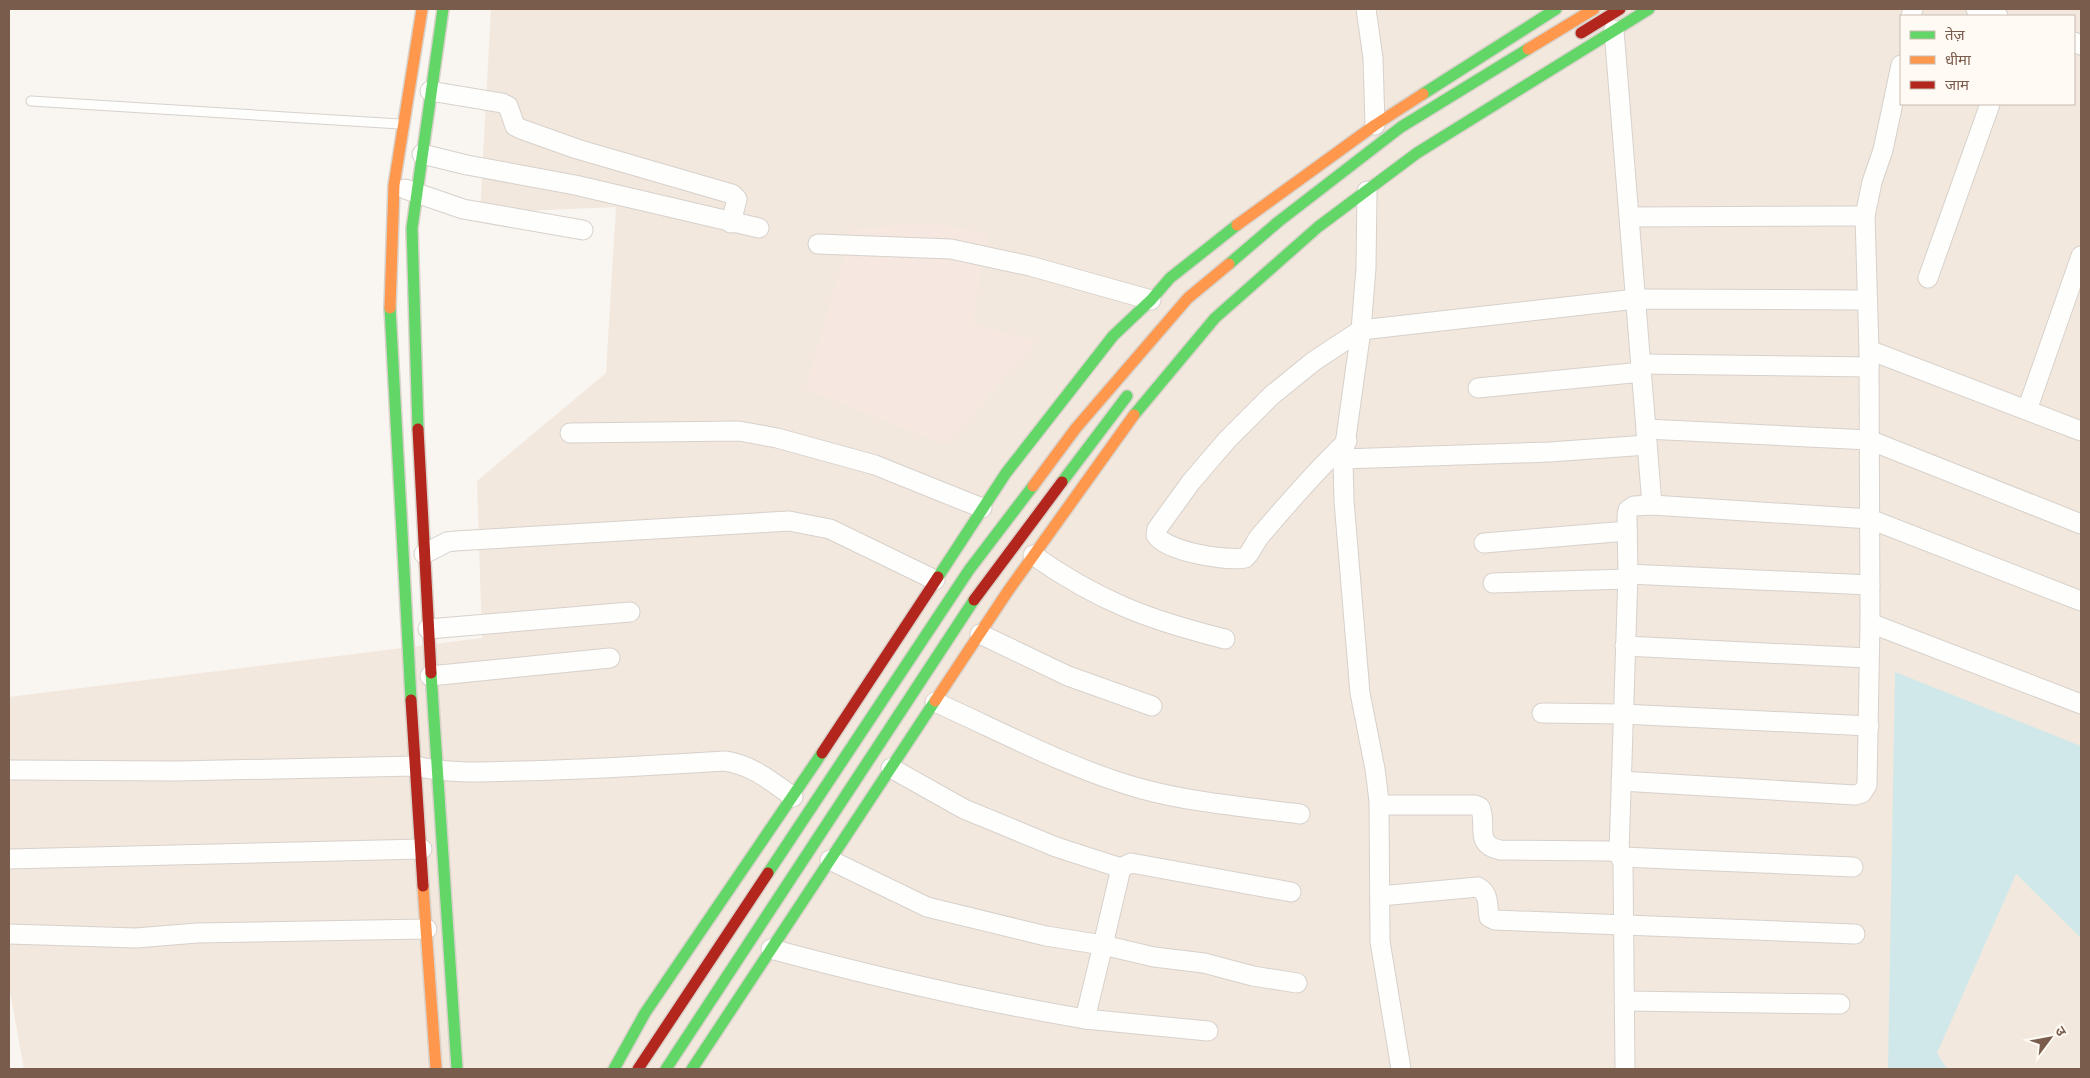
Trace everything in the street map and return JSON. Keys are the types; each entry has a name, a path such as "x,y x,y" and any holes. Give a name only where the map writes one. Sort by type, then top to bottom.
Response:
{"main road":[{"path":"422,9 414,125 422,154 412,228 430,676 457,1069"},
{"path":"436,1069 415,766 390,300 394,185 414,125 430,91 443,9"},
{"path":"614,1069 645,1013 792,797 982,508 1006,473 1113,336 1151,300 1170,278 1257,209 1376,125 1556,9"},
{"path":"638,1069 969,570 1076,428 1188,298 1278,222 1401,127 1594,9"},
{"path":"1571,39 1620,9"},
{"path":"692,1069 1033,556 1124,426 1215,318 1318,227 1417,153 1649,9"},
{"path":"1290,228 1336,193"},
{"path":"666,1069 987,580 1137,385"}],"street":[{"path":"1366,9 1373,58 1376,125"},
{"path":"1976,9 1995,15"},
{"path":"1614,30 1652,505"},
{"path":"1621,781 1856,795 1862,793 1867,785 1870,519 1868,300 1864,216 1872,182 1883,150 1900,70"},
{"path":"430,91 502,103 508,106 515,126 521,129 595,154 732,194 737,199 731,223"},
{"path":"1928,278 1990,105"},
{"path":"422,154 574,185 759,228"},
{"path":"394,185 463,209 583,230"},
{"path":"1367,191 1366,268 1361,330 1345,450 1350,590 1360,693 1376,770 1379,805 1380,941 1401,1069"},
{"path":"1630,217 1864,216"},
{"path":"818,244 951,249 1030,266 1151,300"},
{"path":"2026,410 2081,256"},
{"path":"1868,300 1636,299 1361,330 1293,377 1227,440 1191,482 1157,529 1156,535 1168,544 1193,553 1245,558 1257,540 1301,489 1345,450 1550,452 1647,437 1869,440 2081,524"},
{"path":"1478,388 1641,368 1869,358 2026,410 2081,431"},
{"path":"570,433 748,432 875,465 982,508"},
{"path":"1624,1069 1621,781 1628,577 1628,510 1634,506 1652,505 1870,519 2081,601"},
{"path":"424,554 446,542 455,541 789,521 830,529 935,580"},
{"path":"1484,543 1627,531"},
{"path":"1033,556 1067,579 1118,606 1145,616 1226,639"},
{"path":"1493,583 1628,577 1870,585"},
{"path":"428,629 630,612"},
{"path":"1870,622 2081,704"},
{"path":"980,634 1068,676 1152,706"},
{"path":"1626,646 1868,658"},
{"path":"430,676 610,658"},
{"path":"935,702 1042,750 1140,789 1189,801 1300,814"},
{"path":"1542,713 1623,714 1869,726"},
{"path":"9,770 177,771 415,766 436,771 574,770 725,761 754,769 792,797"},
{"path":"891,768 972,813 1056,847 1121,868"},
{"path":"1379,805 1480,806 1483,814 1484,842 1490,848 1500,850 1610,851 1621,855 1853,867"},
{"path":"9,859 422,849"},
{"path":"830,860 927,907 1046,936 1103,945 1154,956 1204,963 1253,976 1297,983"},
{"path":"1085,1019 1121,868 1131,862 1292,892"},
{"path":"1380,896 1478,887 1485,890 1488,898 1489,917 1495,920 1854,934"},
{"path":"9,934 136,938 197,933 427,930"},
{"path":"772,949 863,974 1033,1010 1085,1019 1208,1031"},
{"path":"1624,1001 1840,1004"}],"lane":[{"path":"31,101 414,125"}],"shaded area":[{"path":"491,9 2081,9 2081,1069 24,1069 9,986 9,697 482,638 477,481 606,373 616,207 480,213"},
{"path":"930,223 988,234 972,324 1038,341 946,445 805,389 852,229"}],"water":[{"path":"1895,672 2081,746 2081,938 2016,874 1937,1053 1947,1069 1888,1069"}],"traffic: fast":[{"path":"418,429 412,228 443,9"},
{"path":"1423,94 1556,9"},
{"path":"1134,415 1215,318 1318,227 1417,153 1649,9"},
{"path":"1229,264 1278,222 1401,127 1528,49"},
{"path":"938,577 1006,473 1113,336 1151,300 1170,278 1237,225"},
{"path":"390,308 411,700"},
{"path":"1062,482 1127,396"},
{"path":"768,873 969,570 1033,486"},
{"path":"666,1069 974,600"},
{"path":"431,673 457,1069"},
{"path":"692,1069 935,701"},
{"path":"614,1069 645,1013 822,753"}],"traffic: slow":[{"path":"390,308 394,185 422,9"},
{"path":"1528,49 1594,9"},
{"path":"1237,225 1375,125 1423,94"},
{"path":"1033,486 1076,428 1188,298 1229,264"},
{"path":"935,701 1008,591 1134,415"},
{"path":"423,886 436,1069"}],"traffic: jam":[{"path":"1581,33 1620,9"},
{"path":"418,429 431,673"},
{"path":"974,600 1062,482"},
{"path":"822,753 938,577"},
{"path":"411,700 423,886"},
{"path":"638,1069 768,873"}]}
